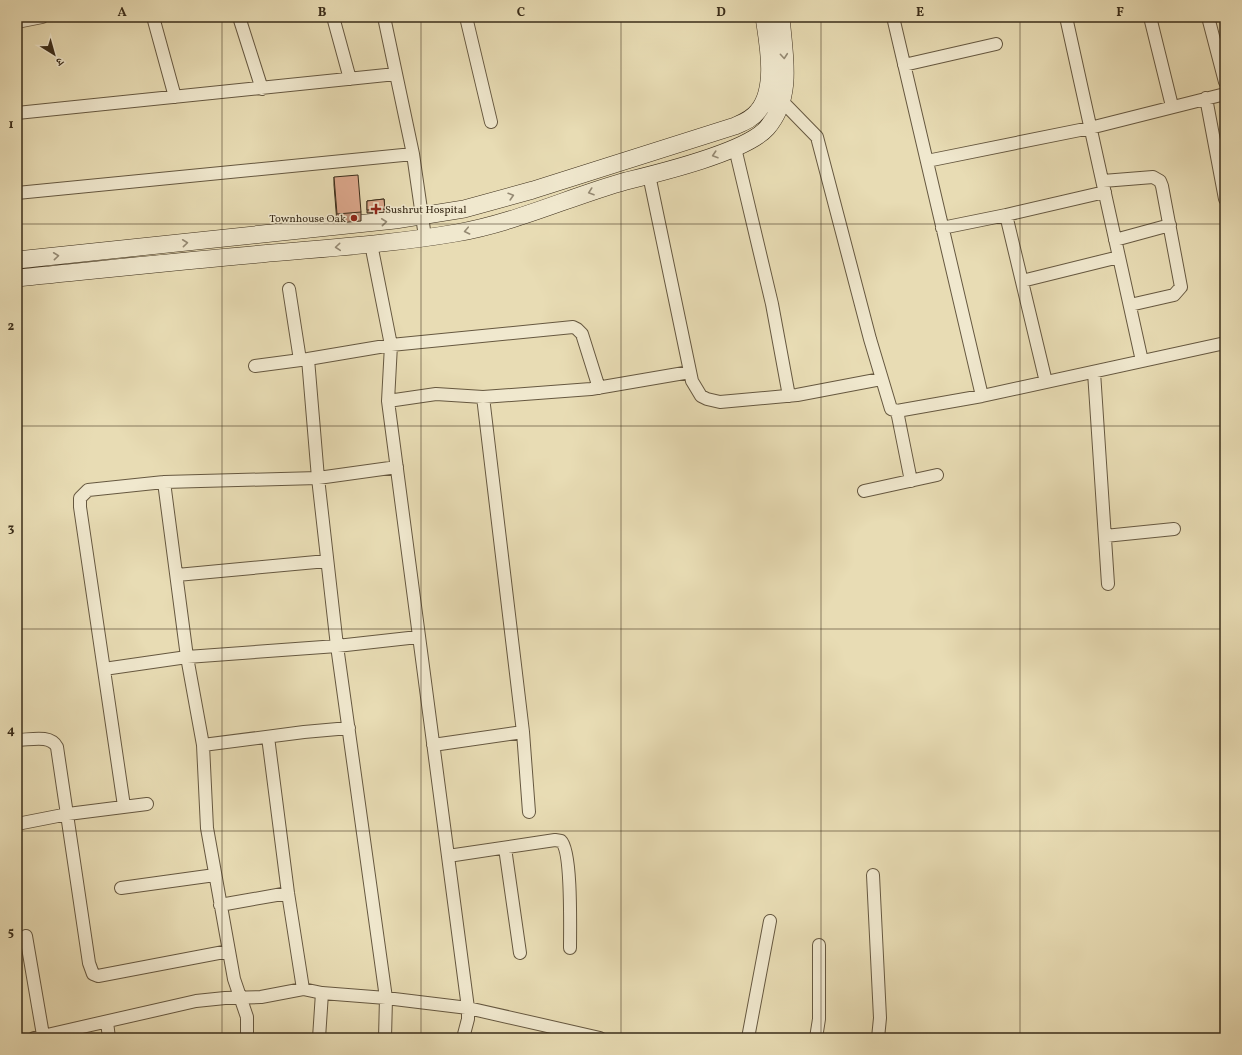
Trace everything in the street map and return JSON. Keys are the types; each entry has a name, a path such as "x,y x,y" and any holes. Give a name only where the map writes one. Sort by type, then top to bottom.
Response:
{"street":[{"path":"17,22 42,17"},
{"path":"153,17 176,98"},
{"path":"239,17 262,89"},
{"path":"333,17 350,79"},
{"path":"384,17 413,154 425,237"},
{"path":"466,17 492,122"},
{"path":"17,260 422,216 495,201 735,126 749,120 764,102 767,87 769,52 764,17"},
{"path":"17,278 371,244 476,229 528,214 605,187 735,148 751,141 766,130 774,119 783,101 785,67 780,17"},
{"path":"893,17 982,396"},
{"path":"1066,17 1142,361"},
{"path":"1150,17 1172,106"},
{"path":"1208,17 1225,82"},
{"path":"904,65 996,44"},
{"path":"17,113 176,98 396,74"},
{"path":"767,87 783,101 817,137 888,405 891,409 897,411 982,396 1225,343"},
{"path":"927,161 1090,128 1172,106 1225,94"},
{"path":"1206,98 1225,199"},
{"path":"735,148 772,304 789,396"},
{"path":"17,193 413,154"},
{"path":"649,175 690,372 696,389 701,396 720,402 789,396 881,379"},
{"path":"942,228 1006,215 1104,187 1153,177 1157,179 1162,186 1181,283 1180,290 1174,295 1130,305"},
{"path":"1006,215 1046,382"},
{"path":"1116,240 1170,225"},
{"path":"371,244 391,345 388,400 468,1008 468,1019 463,1038"},
{"path":"1022,281 1119,257"},
{"path":"289,290 304,360 337,646 386,998 386,1038"},
{"path":"255,366 304,360 391,345 573,327 582,334 599,388"},
{"path":"388,400 436,394 483,397 599,388 690,372"},
{"path":"1094,372 1108,584"},
{"path":"483,397 523,732 529,812"},
{"path":"897,411 911,481"},
{"path":"124,806 80,507 80,498 88,490 164,482 318,478 397,467"},
{"path":"864,491 937,475"},
{"path":"164,482 187,657 203,745 206,814 215,875 236,987 247,1017 247,1038"},
{"path":"1105,536 1174,529"},
{"path":"177,576 327,561"},
{"path":"104,669 187,657 337,646 418,637"},
{"path":"203,745 268,738 304,732 349,728"},
{"path":"433,745 523,732"},
{"path":"268,738 288,893 303,989"},
{"path":"17,740 49,739 54,742 57,747 89,963 93,974 98,976 229,951"},
{"path":"17,824 68,814 147,804"},
{"path":"448,856 556,840 564,844 569,887 570,948"},
{"path":"506,848 520,953"},
{"path":"121,888 215,875"},
{"path":"873,875 880,1018 878,1038"},
{"path":"220,905 288,893"},
{"path":"748,1038 770,921"},
{"path":"26,936 39,1037 196,1002 261,997 303,989 322,993 386,998 468,1008 551,1033 600,1038"},
{"path":"816,1038 819,1019 819,945"},
{"path":"319,1038 322,993"},
{"path":"107,1022 109,1038"}],"building":[{"path":"358,175 361,212 337,214 334,177"},
{"path":"384,199 385,209 367,210 367,201"}],"place":[{"name":"Sushrut Hospital","path":"376,209"},
{"name":"Townhouse Oak","path":"354,218"}]}
